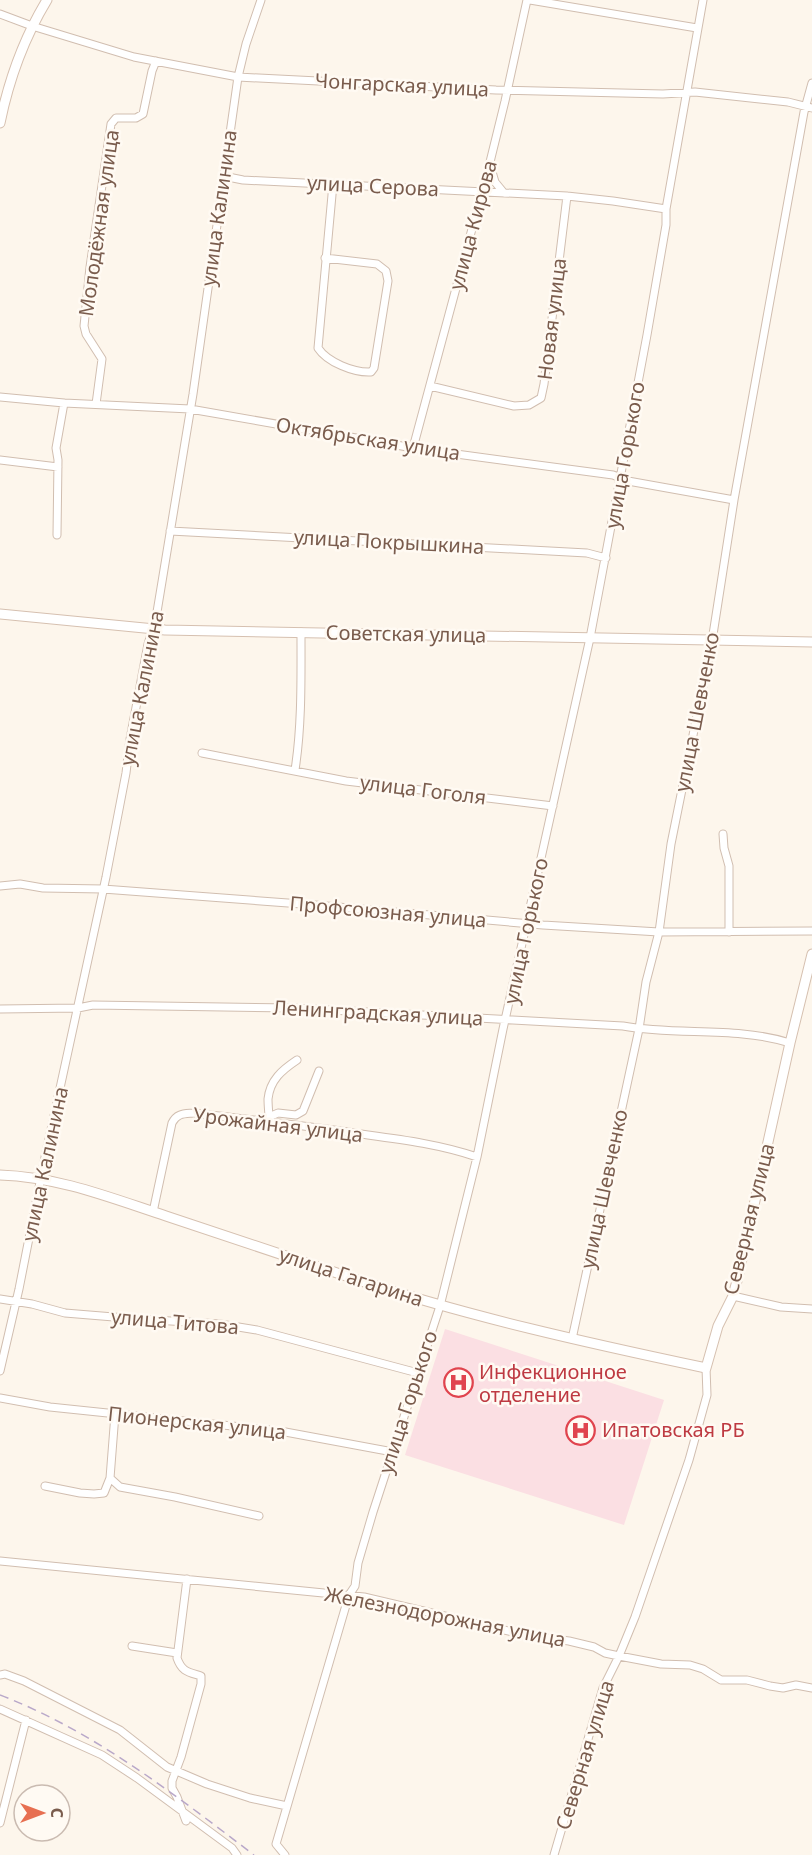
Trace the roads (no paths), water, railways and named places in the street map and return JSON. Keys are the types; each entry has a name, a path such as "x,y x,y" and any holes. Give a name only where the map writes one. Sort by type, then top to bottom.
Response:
{"street":[{"path":"0,123 16,62 47,0"},
{"name":"улица Калинина","path":"0,1369 103,889 126,772 130,739 156,618 190,409 238,77 261,0"},
{"path":"528,0 698,28"},
{"name":"улица Кирова","path":"413,448 490,162 528,0"},
{"name":"улица Горького","path":"285,1855 276,1844 349,1595 355,1586 358,1563 388,1464 440,1306 477,1157 606,558 647,335 666,225 666,209 703,0"},
{"name":"Чонгарская улица","path":"0,14 134,57 238,77 507,90 695,92 788,102 809,108"},
{"name":"Молодёжная улица","path":"96,404 102,359 86,334 84,326 90,267 111,124 116,118 136,118 142,114 156,61"},
{"name":"улица Шевченко","path":"572,1340 639,1029 646,982 659,932 671,844 712,641 734,500 812,83"},
{"path":"490,162 495,182 504,193"},
{"name":"улица Серова","path":"224,176 243,180 567,196 666,209"},
{"path":"325,258 377,264 386,271 388,281 374,368 371,372 347,368 324,355 318,348 325,258 333,184"},
{"name":"Новая улица","path":"430,386 514,406 529,405 541,398 567,196"},
{"name":"Октябрьская улица","path":"0,397 190,409 413,448 620,477 628,481 734,500"},
{"path":"57,535 56,448 64,402"},
{"path":"0,460 58,467"},
{"name":"улица Покрышкина","path":"170,531 379,540 587,553 606,558"},
{"name":"Советская улица","path":"0,614 153,629 812,642"},
{"path":"295,770 302,652 301,632"},
{"name":"улица Гоголя","path":"202,753 346,781 553,806"},
{"path":"723,834 729,866 729,932"},
{"name":"Профсоюзная улица","path":"0,886 20,884 43,888 103,889 659,932 812,931"},
{"name":"Северная улица","path":"554,1855 603,1688 635,1617 703,1416 708,1386 706,1368 718,1326 733,1296 812,954"},
{"name":"Ленинградская улица","path":"0,1009 78,1008 93,1005 293,1008 760,1035 790,1042"},
{"path":"269,1119 268,1098 275,1078 297,1060"},
{"path":"303,1126 304,1108 319,1071"},
{"path":"269,1119 278,1113 296,1115 304,1108"},
{"name":"Урожайная улица","path":"153,1212 172,1123 178,1115 194,1113 269,1119 410,1141 477,1157"},
{"name":"улица Гагарина","path":"0,1175 41,1178 62,1183 440,1306 572,1340 706,1368"},
{"path":"733,1296 781,1307 812,1309"},
{"name":"улица Титова","path":"0,1299 65,1312 220,1324 257,1330 418,1373"},
{"name":"Пионерская улица","path":"0,1398 50,1407 280,1431 393,1452"},
{"path":"45,1486 94,1494 104,1493 110,1478 115,1414"},
{"path":"110,1478 120,1487 259,1516"},
{"name":"Железнодорожная улица","path":"0,1561 349,1595 530,1636 569,1641 619,1656 661,1664 690,1665 703,1669 721,1680 747,1680 783,1688 796,1685 812,1688"},
{"path":"186,1821 172,1788 172,1780 201,1684 201,1676 180,1667 177,1658 187,1580"},
{"path":"132,1646 177,1653"},
{"path":"0,1675 5,1674 24,1681 120,1730 166,1767 250,1798 287,1806"},
{"path":"0,1709 102,1755 232,1848 237,1855"},
{"path":"0,1823 26,1720"}],"railway":[{"path":"0,1695 68,1727 133,1766 254,1855"}],"place":[{"name":"Инфекционное отделение","path":"458,1383"},
{"name":"Ипатовская РБ","path":"581,1430"}]}
